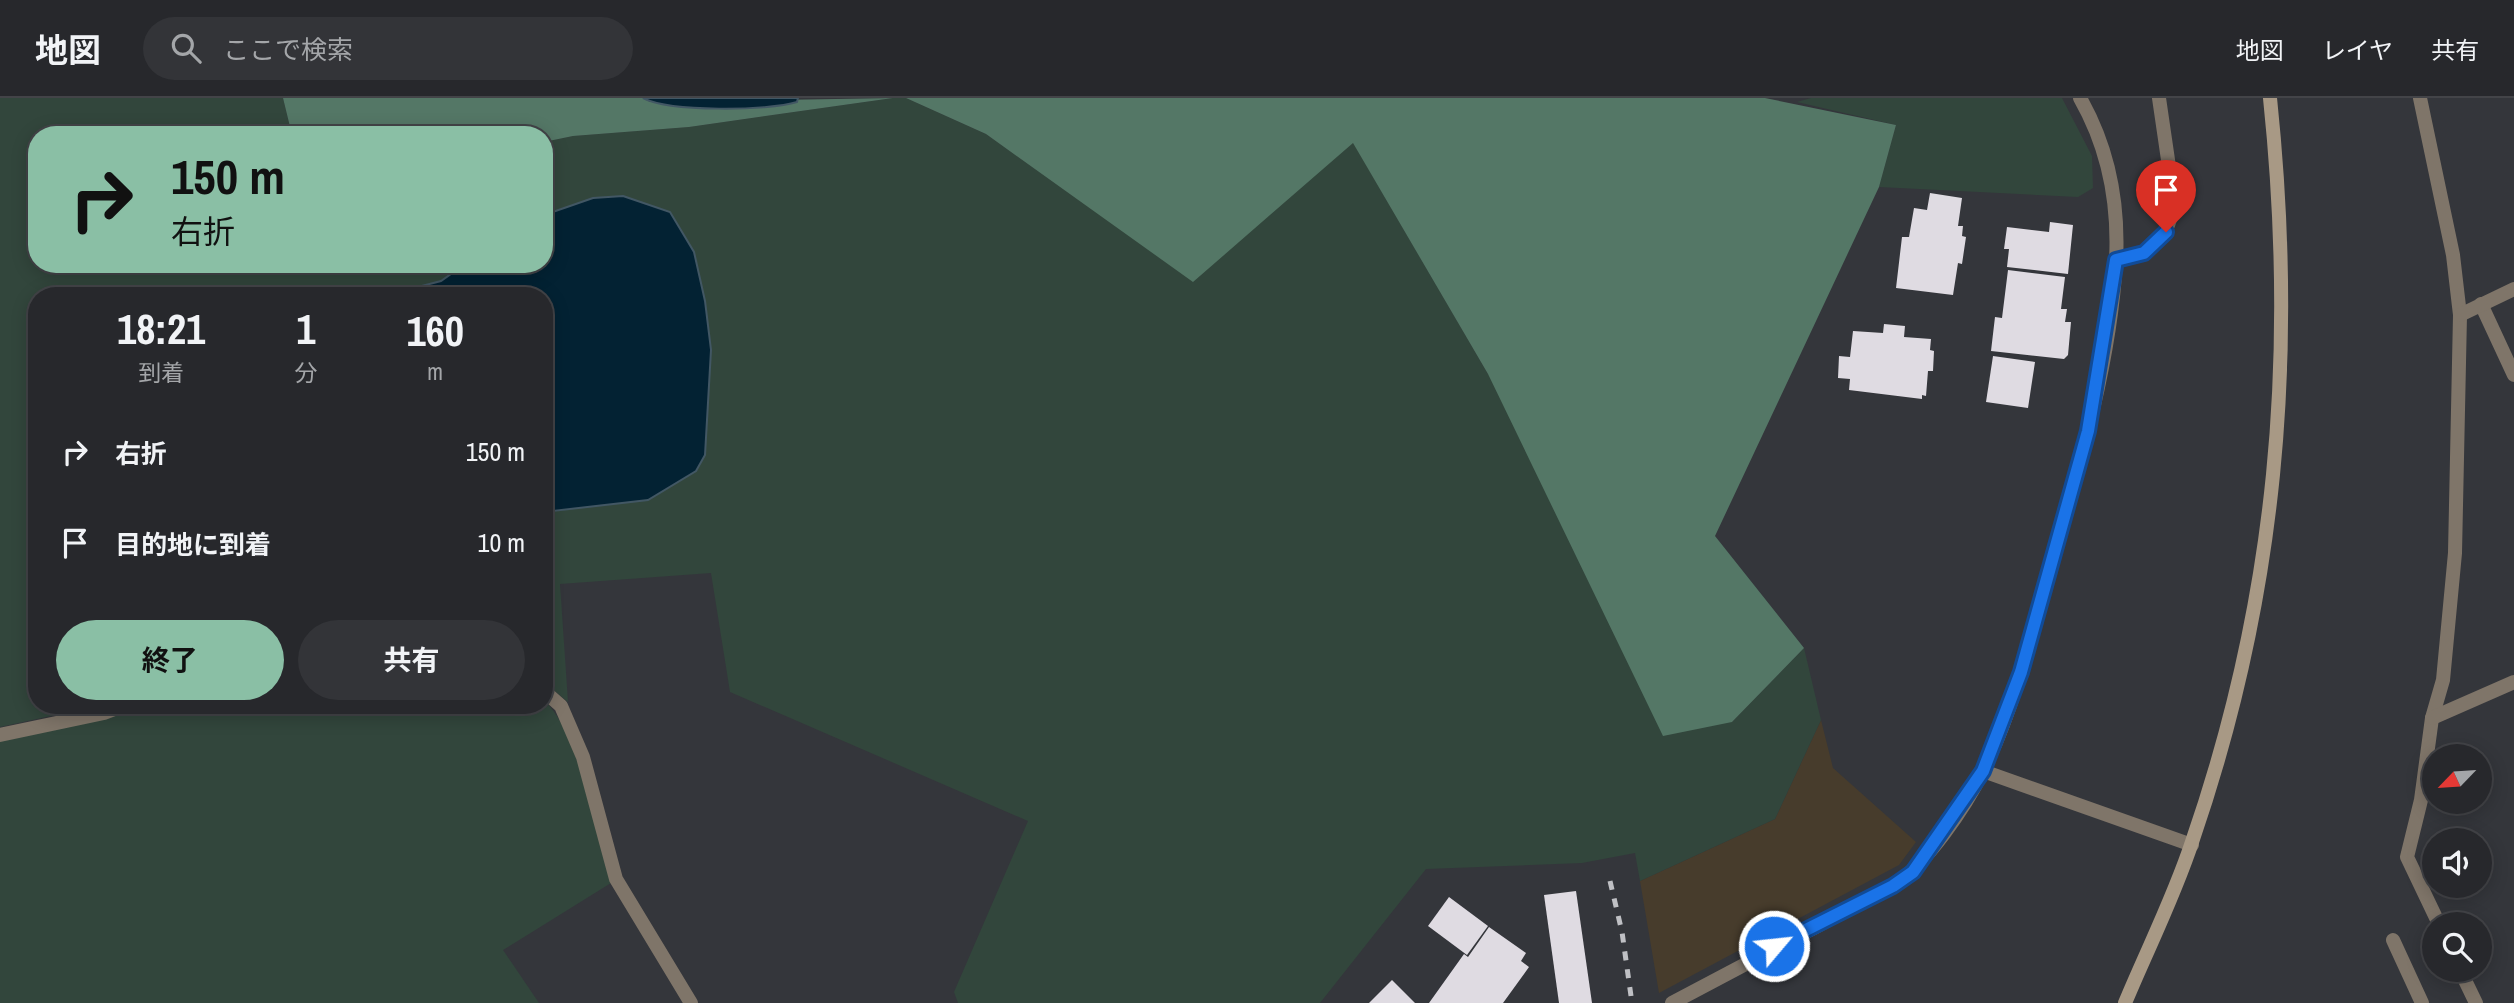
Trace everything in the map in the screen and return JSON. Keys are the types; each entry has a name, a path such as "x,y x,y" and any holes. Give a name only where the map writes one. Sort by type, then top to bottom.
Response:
{"street":[{"path":"1672,1003 1893,886 1913,872 1983,771 2021,672 2088,431 2116,260 2112,189 2101,141 2080,98"},
{"path":"2116,260 2144,253 2155,245 2166,232 2172,217 2174,201 2159,98"},
{"path":"2124,1003 2192,845 2223,747 2242,670 2270,512 2283,325 2280,198 2270,98"},
{"path":"2420,98 2453,255 2460,315 2455,553 2443,680 2432,719 2421,800 2407,857 2433,912"},
{"path":"2460,315 2514,289"},
{"path":"2481,304 2514,375"},
{"path":"2432,719 2514,682"},
{"path":"553,699 561,706 583,757 616,879 691,1003"},
{"path":"0,736 99,714"},
{"path":"1983,771 2192,845"},
{"path":"2393,940 2422,1003"},
{"path":"2466,982 2476,1003"}],"shaded area":[{"path":"1821,720 1833,768 1916,842 1899,865 1659,993 1640,881 1775,819"}],"green space":[{"path":"0,98 283,98 290,126 28,126 28,273 452,273 441,281 418,287 28,287 28,714 60,714 0,727"},
{"path":"283,98 643,98 650,102 893,98 689,127 573,136 553,140 553,126 290,126"},
{"path":"906,98 986,134 1193,281 1353,142 1488,374 1732,722 1804,648 1821,720 1775,819 1640,881 1635,853 1582,863 1426,869 1320,1003 958,1003 954,992 1028,821 730,692 711,573 560,584 568,702 553,690 553,511 648,500 593,198 553,212 553,140 573,136 689,127"},
{"path":"906,98 1765,98 1896,125 1879,187 1715,536 1804,648 1732,722 1663,736 1488,374 1353,143 1193,282 986,134"},
{"path":"1811,98 2062,98 2092,156 2093,188 2078,197 1879,187 1896,125 1797,102"},
{"path":"553,711 577,758 611,883 503,950 539,1003 0,1003 0,741 118,714 553,714"}],"water":[{"path":"643,98 798,98 797,102 783,105 719,109 674,106"},
{"path":"623,196 670,212 694,252 705,301 711,350 705,455 696,471 648,500 553,511 553,287 418,287 441,281 452,273 553,273 553,212 593,198"}],"building":[{"path":"1930,193 1962,198 1958,226 1963,226 1962,236 1966,237 1962,264 1958,263 1953,295 1896,288 1902,237 1909,237 1914,208 1927,210"},
{"path":"2050,222 2073,225 2068,274 2007,267 2009,249 2004,249 2007,227 2049,232"},
{"path":"2008,270 2065,277 2061,309 2067,309 2065,322 2071,322 2068,355 2064,359 1991,351 1995,317 2002,318"},
{"path":"1884,324 1905,326 1904,337 1931,339 1930,350 1934,351 1933,371 1928,371 1926,396 1922,395 1922,399 1849,390 1850,379 1838,378 1839,356 1850,357 1853,331 1883,333"},
{"path":"1993,356 2035,362 2028,408 1986,402"},
{"path":"1576,891 1592,1003 1559,1003 1544,895"},
{"path":"1449,897 1488,926 1467,955 1428,926"},
{"path":"1489,927 1526,953 1521,961 1529,967 1503,1003 1429,1003 1464,954 1468,957"},
{"path":"1392,980 1415,1003 1369,1003"}],"railway":[{"path":"1610,881 1622,932 1632,1003"}],"route":[{"path":"1774,946 1893,886 1913,872 1929,853 1983,771 2021,672 2088,431 2106,335 2116,260 2130,259 2144,253 2166,232"}]}
